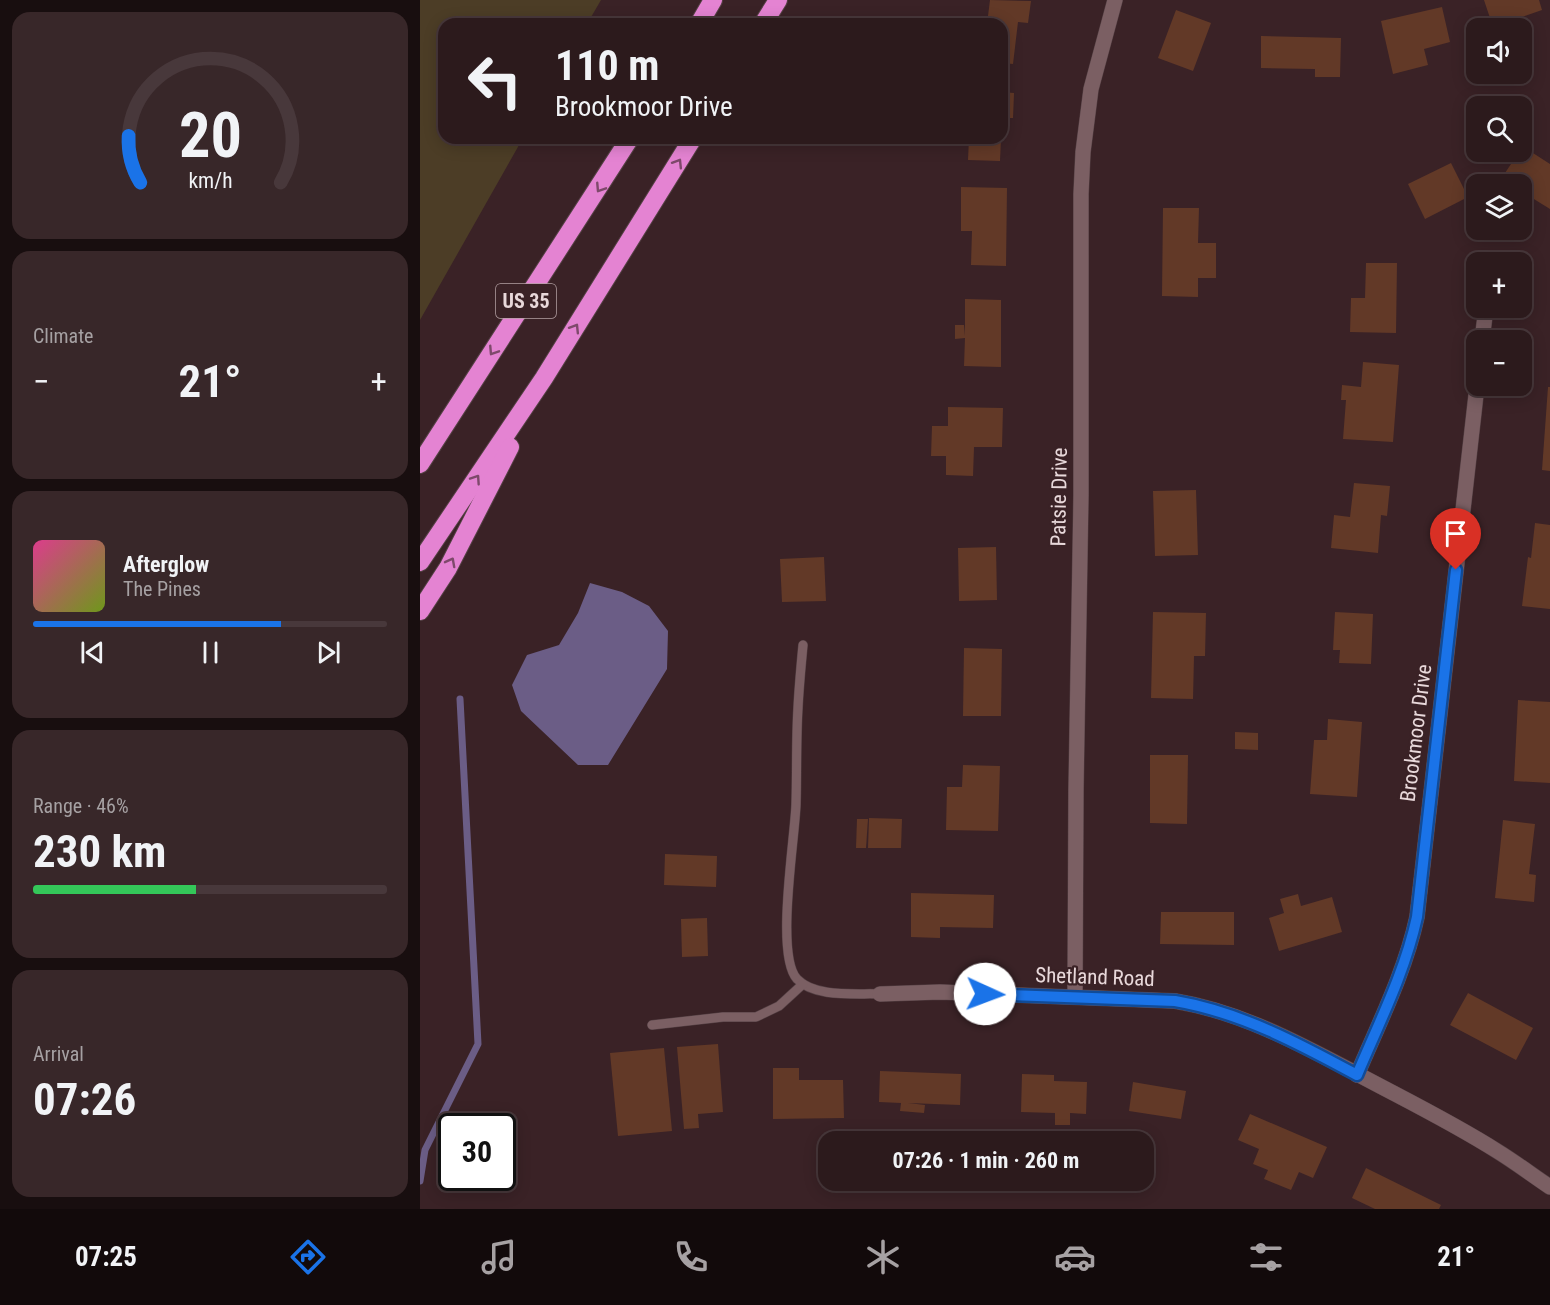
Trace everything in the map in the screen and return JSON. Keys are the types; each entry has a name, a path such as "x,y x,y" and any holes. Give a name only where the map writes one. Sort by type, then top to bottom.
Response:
{"highway":[{"path":"702,18 713,0"},
{"path":"767,18 778,0"},
{"name":"US 35","path":"420,464 626,144"},
{"name":"US 35","path":"420,562 544,378 689,144"},
{"path":"420,611 448,568 544,378"}],"street":[{"name":"Patsie Drive","path":"1075,997 1082,162 1091,89 1115,0"},
{"name":"Brookmoor Drive","path":"1357,1075 1403,966 1417,917 1476,396"},
{"name":"Shetland Road","path":"880,994 940,992 1175,1001 1199,1005 1285,1037 1457,1128 1496,1150 1550,1186"}],"lane":[{"path":"803,645 798,708 796,806 789,871 788,953 791,968 803,984 814,990 828,993 880,994"},
{"path":"652,1024 723,1017 756,1017 779,1006 803,984"}],"shaded area":[{"path":"420,0 601,0 590,18 438,18 438,144 520,144 420,320"},
{"path":"590,583 622,592 649,606 668,631 667,669 608,765 578,765 521,711 512,685 527,655 559,645 578,613"}],"building":[{"path":"990,0 1031,1 1028,23 1018,22 1013,64 1008,64 1008,18 988,18"},
{"path":"1484,0 1539,0 1542,10 1519,18 1490,18"},
{"path":"1442,7 1450,42 1424,49 1428,65 1393,74 1381,21"},
{"path":"1176,10 1211,23 1193,71 1158,58"},
{"path":"1261,36 1341,38 1340,77 1315,77 1315,69 1261,68"},
{"path":"1008,92 1014,93 1013,118 1008,118"},
{"path":"969,144 1001,144 1000,161 968,160"},
{"path":"1532,152 1550,164 1550,209 1532,198 1532,174 1505,173 1512,162 1532,162"},
{"path":"1451,163 1466,193 1466,198 1425,219 1408,184"},
{"path":"961,187 1007,188 1006,266 971,265 972,231 961,231"},
{"path":"1163,208 1199,208 1198,243 1216,243 1216,278 1198,278 1198,297 1162,296"},
{"path":"1366,263 1397,263 1396,333 1350,332 1351,298 1365,298"},
{"path":"965,299 1001,300 1001,367 964,366 965,338 955,339 955,325 964,325 965,336"},
{"path":"1363,362 1399,365 1393,442 1343,439 1346,400 1341,400 1342,385 1361,387"},
{"path":"1548,387 1550,387 1550,471 1542,470"},
{"path":"948,407 1003,408 1002,447 974,447 973,476 946,475 946,456 931,456 932,426 948,426"},
{"path":"1354,483 1390,486 1387,516 1381,515 1378,553 1331,548 1334,515 1350,517"},
{"path":"1196,490 1198,555 1155,556 1153,491"},
{"path":"1535,523 1550,525 1550,609 1522,606"},
{"path":"996,547 997,600 959,601 958,548"},
{"path":"824,557 826,601 782,602 780,559"},
{"path":"1153,612 1206,613 1205,656 1194,656 1193,699 1151,698"},
{"path":"1335,612 1373,614 1371,664 1339,663 1340,650 1333,650"},
{"path":"964,648 1002,649 1001,716 963,716"},
{"path":"1518,700 1550,702 1550,783 1514,781"},
{"path":"1328,719 1362,722 1357,797 1310,794 1314,740 1327,740"},
{"path":"1235,732 1258,733 1258,750 1235,749"},
{"path":"1150,755 1188,755 1187,824 1150,823"},
{"path":"963,765 1000,766 998,831 946,830 947,787 962,787"},
{"path":"869,818 902,819 901,848 868,848"},
{"path":"857,819 868,819 866,848 856,848"},
{"path":"1503,820 1535,824 1529,874 1536,875 1534,902 1495,898"},
{"path":"665,854 717,856 716,887 664,885"},
{"path":"911,893 994,895 993,928 940,927 940,938 911,937"},
{"path":"1298,894 1301,906 1332,897 1342,932 1279,951 1269,918 1284,913 1280,899"},
{"path":"1161,912 1234,912 1234,945 1160,944"},
{"path":"707,918 708,956 682,957 681,919"},
{"path":"1468,993 1533,1028 1516,1060 1450,1025"},
{"path":"718,1044 723,1112 698,1114 699,1128 684,1129 677,1047"},
{"path":"664,1048 672,1131 618,1136 610,1053"},
{"path":"773,1068 799,1068 799,1080 843,1080 844,1118 773,1119"},
{"path":"880,1071 961,1074 960,1105 908,1103 925,1105 924,1113 900,1111 901,1103 879,1102"},
{"path":"1022,1074 1054,1075 1054,1081 1087,1082 1086,1114 1070,1113 1070,1125 1055,1125 1055,1113 1021,1112"},
{"path":"1133,1082 1186,1091 1181,1119 1129,1111"},
{"path":"1250,1114 1327,1147 1313,1178 1299,1172 1291,1190 1264,1179 1268,1170 1253,1164 1259,1149 1238,1140"},
{"path":"1366,1168 1441,1205 1439,1209 1375,1209 1352,1198"}],"waterway":[{"path":"420,1181 425,1150 478,1044 460,699"}],"route":[{"path":"985,994 1175,1001 1199,1005 1285,1037 1357,1075 1403,966 1417,917 1456,570"}]}
